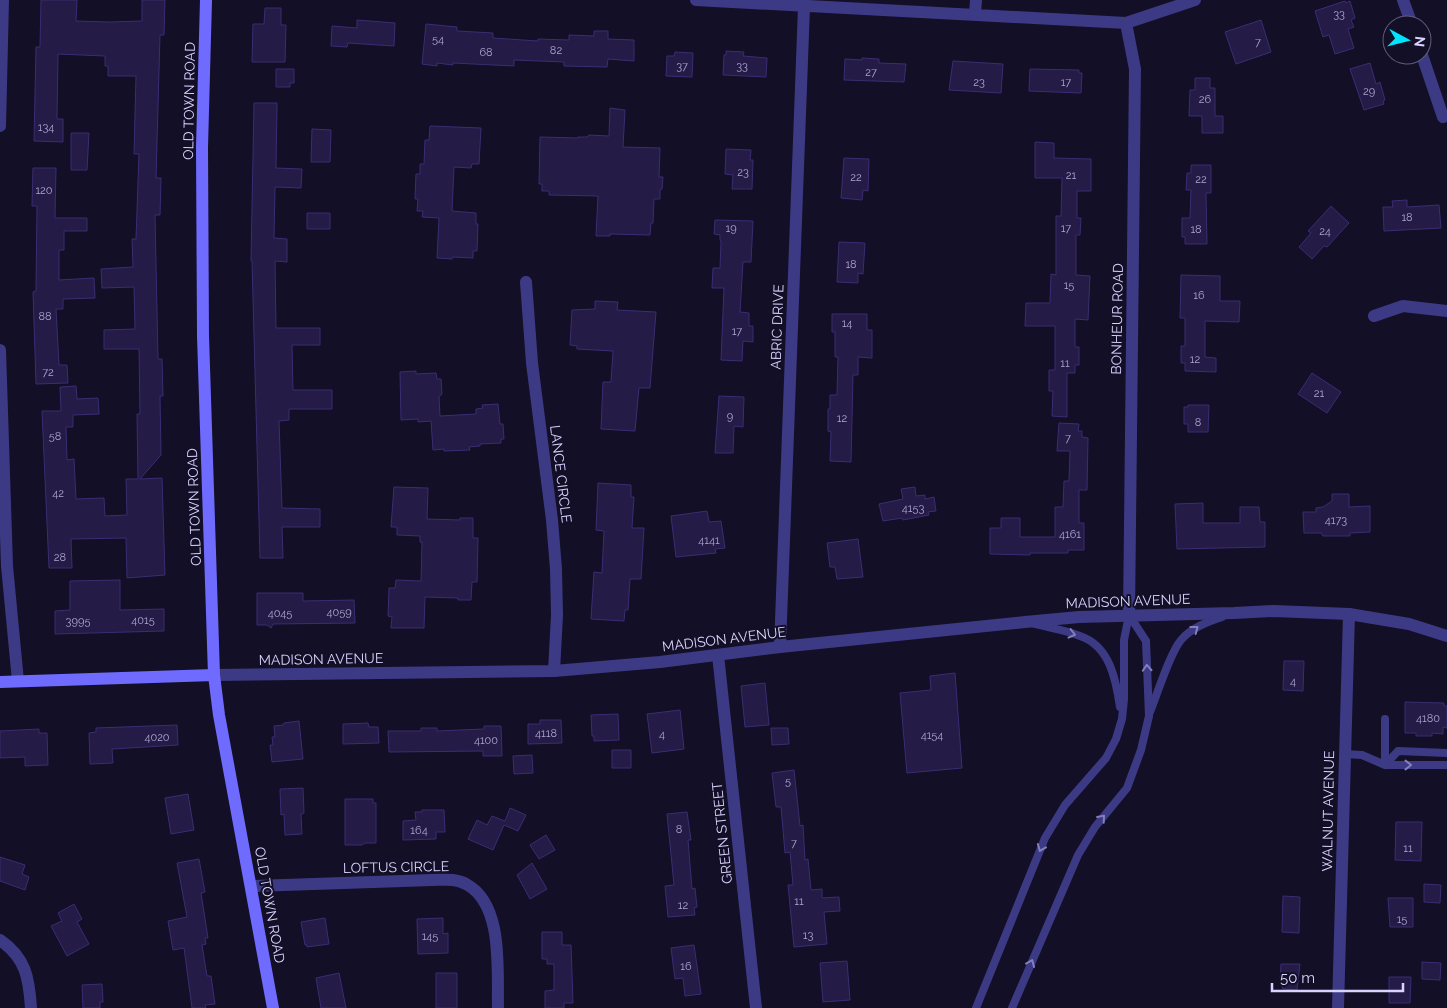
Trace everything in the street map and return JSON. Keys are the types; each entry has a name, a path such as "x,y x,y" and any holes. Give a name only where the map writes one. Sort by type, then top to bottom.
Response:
{"main road":[{"name":"OLD TOWN ROAD","path":"206,0 202,147 203,336 214,675 219,715 273,1008"},
{"name":"MADISON AVENUE","path":"0,682 214,675"}],"street":[{"path":"0,126 3,0"},
{"path":"696,0 1126,23 1195,0"},
{"path":"975,14 976,0"},
{"path":"1403,0 1408,15"},
{"name":"ABRIC DRIVE","path":"780,647 804,7"},
{"name":"BONHEUR ROAD","path":"1126,23 1135,69 1129,615"},
{"path":"1425,65 1443,117"},
{"name":"LANCE CIRCLE","path":"526,282 532,363 552,520 556,569 557,615 554,671"},
{"path":"1374,316 1403,306 1447,311"},
{"path":"0,350 6,566 18,681"},
{"name":"MADISON AVENUE","path":"214,675 554,671 660,662 780,647 1025,622 1129,615 1274,611 1349,614 1409,624 1447,636"},
{"name":"WALNUT AVENUE","path":"1338,1008 1349,614"},
{"name":"GREEN STREET","path":"718,655 756,1008"},
{"name":"LOFTUS CIRCLE","path":"251,886 432,880 457,880 467,884 478,894 485,905 492,918 496,934 498,1008"},
{"path":"0,940 11,948 22,962 29,983 31,1008"}],"lane":[{"path":"1012,1008 1078,855 1094,827 1127,788 1142,750 1149,716 1170,661 1181,640 1204,622 1234,613"},
{"path":"1129,615 1146,641 1149,716"},
{"path":"976,1008 1045,838 1065,805 1106,758 1116,739 1122,719 1124,640 1129,615"},
{"path":"1025,622 1082,636 1107,657 1116,684 1122,719"},
{"path":"1385,719 1385,765"},
{"path":"1385,765 1398,751 1447,753"},
{"path":"1344,754 1362,754 1385,765 1447,765"}],"building":[{"path":"41,0 77,0 76,21 110,22 142,21 142,0 165,0 164,35 160,35 156,178 161,178 160,215 155,215 158,359 162,359 163,396 160,396 161,455 140,479 162,478 165,575 127,578 126,538 71,539 72,568 49,568 42,411 61,411 60,387 76,386 77,399 98,398 99,414 73,415 73,427 66,427 67,460 74,459 76,499 104,498 105,516 127,515 126,479 138,479 139,349 104,349 104,330 135,329 134,287 102,288 101,269 133,267 132,239 136,239 139,154 134,154 136,76 108,76 105,56 58,54 57,119 63,119 63,142 34,141 36,47 40,47"},
{"path":"1345,1 1346,3 1350,1 1355,18 1351,20 1354,27 1348,29 1354,48 1335,54 1329,35 1323,37 1315,11"},
{"path":"265,8 281,8 281,25 286,25 285,62 252,62 253,24 264,24"},
{"path":"357,20 395,23 394,46 348,43 347,47 331,46 332,26 357,28"},
{"path":"1261,20 1271,52 1236,64 1225,32"},
{"path":"426,24 457,27 457,31 493,33 493,38 538,41 538,39 569,40 569,35 594,36 594,31 608,31 608,39 634,40 634,61 608,59 607,67 564,66 564,62 514,60 514,66 437,63 437,66 422,64"},
{"path":"726,51 744,52 743,56 767,58 766,77 723,75"},
{"path":"675,52 693,53 692,77 666,76 667,56 674,56"},
{"path":"862,58 879,59 879,63 906,64 904,82 844,80 845,59 862,60"},
{"path":"953,61 1003,64 1001,93 949,90"},
{"path":"1370,63 1376,84 1380,82 1385,100 1383,101 1384,104 1364,110 1350,69"},
{"path":"276,69 294,69 294,83 290,83 290,87 276,87"},
{"path":"1030,69 1079,70 1079,73 1082,73 1081,93 1029,91"},
{"path":"1195,78 1210,78 1210,88 1215,88 1215,116 1223,116 1223,133 1202,133 1202,116 1189,116 1190,90 1195,90"},
{"path":"254,103 277,103 276,168 302,169 301,188 275,187 274,238 287,239 287,262 275,261 276,328 320,328 320,345 292,345 293,390 332,390 332,409 289,409 289,420 279,421 282,508 320,509 320,527 282,527 283,558 260,558 251,261"},
{"path":"610,108 625,110 623,147 660,148 659,177 663,177 662,189 660,190 660,199 654,199 653,223 651,223 650,235 610,234 610,236 596,236 598,196 549,195 549,191 542,191 542,184 539,184 540,137 578,138 589,135 609,136"},
{"path":"430,126 481,128 479,164 472,164 471,168 454,167 452,211 476,213 476,224 478,224 477,251 473,251 473,258 437,258 439,218 422,217 423,211 417,211 418,199 415,199 416,174 420,174 420,164 424,164 425,140 429,140"},
{"path":"312,129 331,130 330,162 311,162"},
{"path":"71,133 89,133 87,170 71,170"},
{"path":"1035,142 1054,143 1054,158 1091,159 1091,191 1077,191 1077,218 1081,218 1080,235 1076,235 1076,275 1090,276 1088,320 1075,319 1075,347 1079,347 1079,365 1075,365 1075,373 1067,373 1067,417 1052,416 1053,391 1049,391 1049,370 1055,370 1055,326 1025,326 1026,303 1050,303 1051,274 1056,275 1056,216 1061,216 1062,178 1035,178"},
{"path":"726,149 751,150 750,160 753,160 752,189 732,189 733,175 725,174"},
{"path":"844,158 869,159 868,191 863,190 862,200 841,198"},
{"path":"1191,165 1211,165 1211,193 1206,193 1207,244 1185,244 1185,237 1182,237 1182,218 1190,218 1191,190 1186,190 1187,173 1191,173"},
{"path":"33,168 56,168 55,218 87,218 87,231 64,231 64,250 59,250 59,280 94,278 95,298 63,299 63,309 56,309 59,365 67,365 68,383 36,384 33,292 36,291 37,206 32,206"},
{"path":"1407,200 1407,207 1439,205 1441,228 1384,231 1383,207 1393,207 1392,201"},
{"path":"1331,206 1349,223 1327,247 1324,246 1312,259 1299,247 1311,233 1308,231"},
{"path":"307,213 330,213 330,229 307,229"},
{"path":"715,220 753,221 751,262 743,262 740,312 749,313 749,326 753,326 753,342 743,341 742,361 721,360 724,288 712,288 713,268 720,268 721,241 720,235 714,234"},
{"path":"839,242 865,243 863,274 858,273 858,283 837,282"},
{"path":"1181,275 1220,276 1220,301 1240,301 1239,322 1205,321 1205,357 1216,358 1216,372 1185,371 1185,363 1181,363 1181,346 1185,346 1185,318 1180,318"},
{"path":"595,301 618,302 617,310 656,312 650,388 639,388 635,431 601,429 603,382 611,382 613,351 577,349 577,346 570,345 572,310 595,309"},
{"path":"832,314 867,314 867,330 872,330 872,358 858,357 858,375 853,375 851,462 830,461 831,432 828,431 828,409 830,409 830,395 837,395 838,357 835,357 835,332 832,332"},
{"path":"416,371 416,374 436,373 437,379 441,379 442,394 439,397 440,416 476,414 476,409 483,408 482,405 498,404 500,424 503,424 504,439 501,439 501,443 480,444 480,446 469,447 470,450 433,450 431,421 418,422 418,419 401,420 400,372"},
{"path":"1312,373 1341,392 1327,413 1298,394"},
{"path":"719,396 744,397 743,427 734,426 733,453 715,453"},
{"path":"1188,405 1209,405 1208,432 1188,432 1188,424 1184,424 1184,407 1188,407"},
{"path":"1059,423 1079,424 1078,431 1082,431 1082,437 1088,438 1087,490 1079,490 1079,523 1084,523 1084,550 1068,550 1068,553 1030,553 1030,555 990,554 990,528 1001,528 1001,518 1020,518 1020,537 1055,537 1055,507 1063,507 1064,481 1069,481 1070,451 1057,451"},
{"path":"598,483 631,485 631,497 634,497 632,528 644,528 641,579 630,579 628,610 625,610 624,621 591,619 594,572 602,573 604,531 596,530"},
{"path":"394,487 428,488 427,519 460,520 460,518 473,518 473,538 478,538 477,582 472,582 471,600 425,597 424,628 391,628 392,617 388,616 389,588 395,588 396,580 421,581 422,542 420,542 420,536 397,535 397,527 391,527"},
{"path":"915,487 916,496 925,495 925,499 934,497 936,511 928,512 929,515 903,520 902,518 883,521 879,504 903,499 901,489"},
{"path":"1332,494 1349,494 1349,507 1370,506 1370,532 1350,533 1350,536 1323,536 1321,533 1304,533 1303,512 1316,512 1316,508 1323,507 1332,501"},
{"path":"1203,503 1203,523 1240,523 1240,507 1259,507 1260,522 1265,522 1265,547 1177,549 1175,504"},
{"path":"707,511 709,522 721,521 725,548 715,549 716,553 676,557 671,516"},
{"path":"858,539 863,577 837,579 835,567 830,567 827,543"},
{"path":"120,580 120,610 164,609 164,631 55,634 55,611 70,610 70,581"},
{"path":"257,593 303,593 303,601 354,600 355,623 273,624 271,628 267,625 257,625"},
{"path":"1284,661 1304,661 1303,691 1283,690"},
{"path":"955,673 962,768 907,773 900,693 931,690 930,676"},
{"path":"765,683 769,725 745,727 741,686"},
{"path":"1405,702 1444,703 1444,706 1447,706 1447,728 1443,727 1443,734 1432,733 1432,736 1416,736 1416,733 1405,733"},
{"path":"680,710 684,749 652,753 647,714"},
{"path":"618,714 619,740 594,741 591,715"},
{"path":"540,720 561,720 562,743 528,744 528,724 540,724"},
{"path":"299,721 303,759 272,762 270,745 273,745 272,737 275,737 274,726"},
{"path":"368,723 369,727 378,727 379,743 343,744 343,724"},
{"path":"177,725 178,745 112,749 113,763 90,764 89,733 96,732 96,728"},
{"path":"484,726 501,726 502,756 483,756 483,751 389,752 388,731 421,731 421,728 437,728 437,731 484,729"},
{"path":"771,728 788,728 789,744 772,745"},
{"path":"39,729 39,733 47,733 48,765 25,766 25,757 0,758 0,731"},
{"path":"612,750 631,750 631,768 612,768"},
{"path":"532,755 533,773 514,774 513,756"},
{"path":"794,770 800,826 803,825 805,860 808,859 811,890 822,889 822,898 839,897 840,911 824,912 827,944 794,947 788,885 793,885 790,852 785,853 781,807 776,807 772,773"},
{"path":"303,788 304,813 301,814 302,834 285,835 284,814 281,815 280,789"},
{"path":"188,794 194,830 171,834 165,798"},
{"path":"345,799 373,799 373,803 376,803 376,843 345,845"},
{"path":"510,808 526,815 518,831 504,825 493,850 468,839 477,820 487,825 492,816 505,821"},
{"path":"422,810 444,810 445,832 436,832 436,839 403,840 403,821 416,820 415,812 422,812"},
{"path":"687,812 691,840 688,840 692,889 695,888 697,907 694,908 695,915 668,917 665,886 674,885 667,814"},
{"path":"1396,822 1422,822 1421,861 1395,860"},
{"path":"546,835 555,850 539,859 530,845"},
{"path":"0,857 25,865 22,874 29,877 25,890 0,881"},
{"path":"199,859 205,892 201,893 208,938 205,938 206,944 202,945 207,976 211,976 215,1004 205,1005 206,1008 192,1008 184,948 173,950 168,921 187,917 177,863"},
{"path":"532,863 547,889 530,899 517,875"},
{"path":"1424,884 1441,885 1440,903 1424,902"},
{"path":"1283,896 1300,897 1299,933 1282,932"},
{"path":"1388,898 1413,898 1413,927 1390,927"},
{"path":"74,904 82,919 77,922 89,944 67,956 51,926 62,921 58,913"},
{"path":"325,918 329,944 307,947 301,922"},
{"path":"443,918 443,934 448,933 448,953 418,954 417,919"},
{"path":"542,932 562,932 562,945 571,945 573,1003 564,1003 564,1008 545,1008 545,991 554,990 554,964 547,964 547,959 542,959"},
{"path":"694,945 701,994 685,996 683,978 675,979 671,948"},
{"path":"847,961 850,1000 823,1002 820,963"},
{"path":"1422,962 1441,963 1440,980 1422,979"},
{"path":"1281,964 1300,964 1297,990 1283,989 1280,981"},
{"path":"339,973 346,1008 321,1008 316,978"},
{"path":"436,973 457,973 457,1008 436,1008"},
{"path":"1389,977 1411,977 1410,1003 1389,1003"},
{"path":"102,984 103,1002 100,1002 100,1008 83,1008 82,985"}]}
